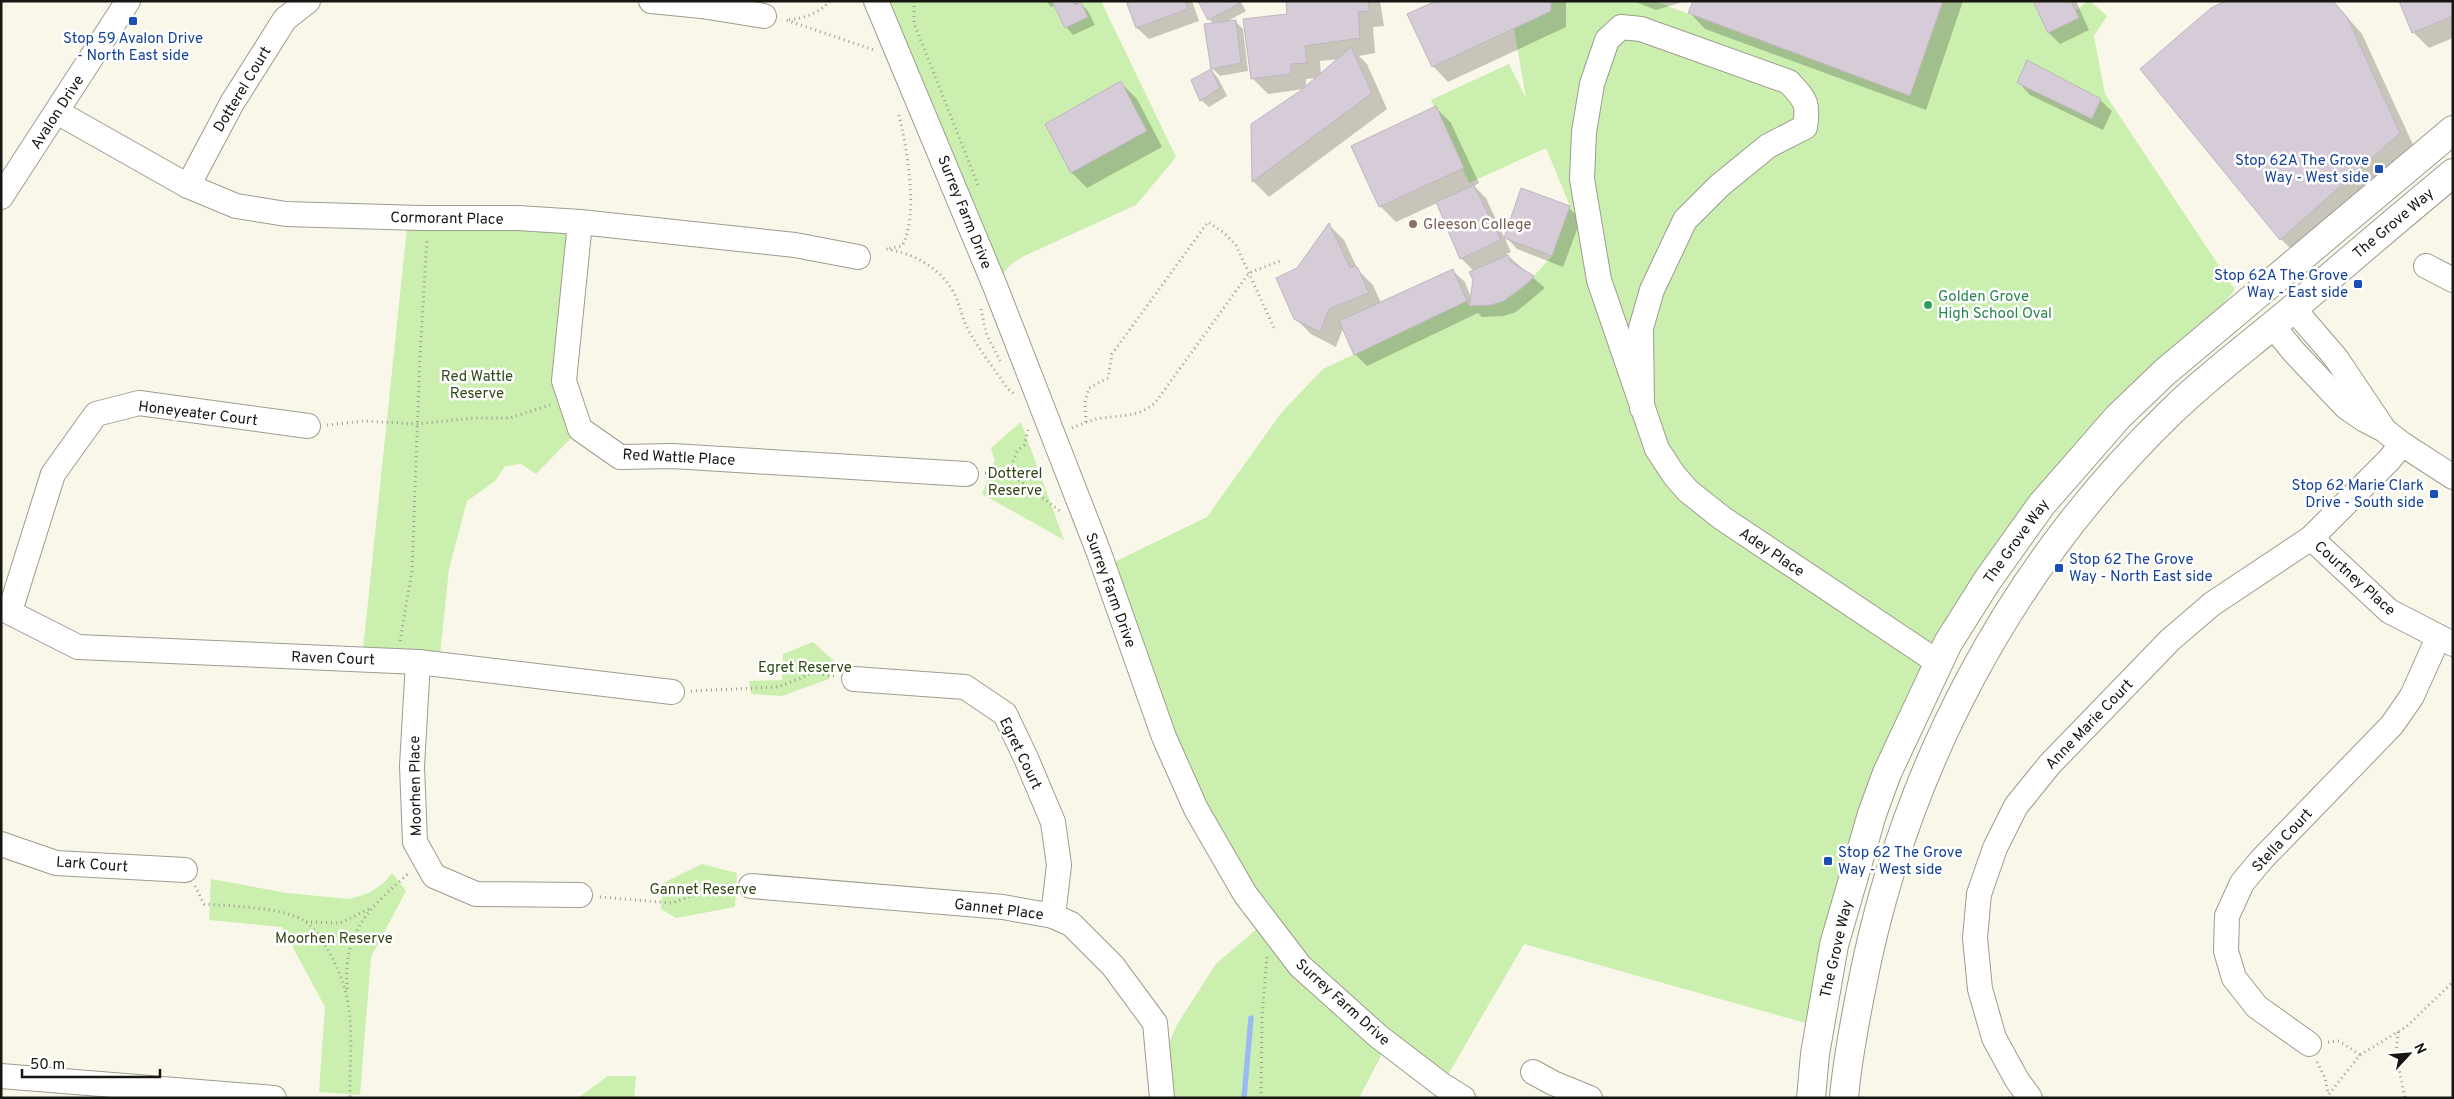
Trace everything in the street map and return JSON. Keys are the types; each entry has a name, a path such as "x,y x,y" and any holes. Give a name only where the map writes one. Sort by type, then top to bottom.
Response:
{"main road":[{"name":"The Grove Way","path":"1811,1098 1824,996 1848,895 1887,773 1960,622 2009,548 2042,504 2082,457 2165,372 2260,290 2453,130"},
{"name":"The Grove Way","path":"1844,1098 1855,1021 1873,927 1921,783 1969,680 1998,629 2043,559 2113,472 2172,411 2453,173"},
{"path":"2260,290 2293,308"},
{"path":"2260,290 2272,325"},
{"path":"1939,663 1969,680"}],"street":[{"name":"Avalon Drive","path":"1,197 128,1"},
{"name":"Dotterel Court","path":"188,186 232,103 284,19 308,1"},
{"path":"651,1 702,6 764,16"},
{"name":"Surrey Farm Drive","path":"876,1 941,155 1054,435 1104,567 1164,737 1196,810 1245,894 1300,966 1378,1036 1442,1085 1463,1098"},
{"name":"Adey Place","path":"1652,290 1685,220 1719,186 1768,146 1805,126 1808,108 1802,96 1789,82 1641,29 1622,27 1607,40 1592,84 1584,132 1582,179 1591,239 1605,298 1657,448 1674,475 1688,491 1730,524 1939,663"},
{"name":"Cormorant Place","path":"57,112 188,186 236,206 286,214 428,218 518,218 580,222 795,245 858,257"},
{"name":"Red Wattle Place","path":"580,222 564,381 580,429 620,457 672,456 966,474"},
{"path":"2426,266 2453,280"},
{"path":"1605,298 1614,308 1623,313 1632,313 1641,308 1652,290"},
{"path":"1642,408 1641,328 1652,290"},
{"path":"2293,308 2336,358 2393,437"},
{"path":"2272,325 2294,352 2346,406 2453,477"},
{"name":"Honeyeater Court","path":"5,609 53,474 96,414 139,403 308,426"},
{"name":"Anne Marie Court","path":"2030,1098 2017,1080 1994,1038 1980,989 1975,938 1979,894 2016,806 2050,764 2170,640 2212,604 2311,538 2389,460 2393,437"},
{"name":"Courtney Place","path":"2311,538 2389,611 2446,641"},
{"name":"Raven Court","path":"5,609 78,647 407,661 672,692"},
{"name":"Stella Court","path":"2309,1044 2257,1007 2234,978 2226,951 2227,916 2242,883 2262,858 2392,725 2446,641"},
{"name":"Moorhen Place","path":"407,661 415,842 434,876 476,894 580,895"},
{"name":"Egret Court","path":"854,679 965,687 1005,714 1053,822 1059,865 1053,916"},
{"name":"Lark Court","path":"1,844 56,863 185,870"},
{"name":"Gannet Place","path":"751,886 1003,907 1053,916 1071,924 1113,966 1156,1023 1162,1098"},
{"path":"1533,1072 1590,1098"},
{"path":"1,1076 274,1098"}],"path":[{"path":"898,111 902,129 912,215 908,235 902,246 886,249 915,256 930,266 946,283 955,296 969,332 1008,389 1020,402"},
{"path":"407,661 405,619 412,570 417,424 428,218"},
{"path":"1086,422 1085,402 1089,388 1108,378 1112,354 1208,222 1223,232 1236,245 1274,328"},
{"path":"1054,435 1086,422 1103,418 1131,416 1145,411 1155,403 1249,273 1280,261"},
{"path":"308,426 365,421 417,424 474,418 510,418 570,400"},
{"path":"1028,423 1028,432 1024,444 1017,451 1009,473 1064,515"},
{"path":"672,692 778,687 813,673 854,679"},
{"path":"185,870 204,904 254,908 283,913 305,922 340,923 369,909 424,859"},
{"path":"580,895 672,902 721,885 751,886"},
{"path":"350,1098 351,1020 348,994 348,955 355,933 369,909"},
{"path":"305,922 322,939 339,970 348,994"},
{"path":"1260,1098 1262,1016 1267,956"},
{"path":"2326,1098 2360,1056 2398,1032 2453,982"},
{"path":"2398,1032 2396,1054 2405,1098"}],"green space":[{"path":"875,1 1101,1 1176,157 1136,205 1022,257 1009,266 995,286"},
{"path":"1551,1 1654,1 1910,96 1943,1 2033,1 2048,33 2090,1 2107,16 2094,36 2105,94 2235,290 2032,517 1907,732 1820,1027 1524,944 1442,1085 1300,966 1196,809 1104,567 1207,517 1281,413 1323,369 1467,301 1469,306 1491,305 1504,301 1523,288 1552,256 1570,206 1546,148 1469,183 1431,100 1509,64 1526,98 1514,29 1551,11"},
{"name":"Red Wattle Reserve","path":"408,218 580,222 564,381 580,429 536,474 521,464 505,466 495,481 467,501 449,569 439,664 362,659"},
{"name":"Dotterel Reserve","path":"1021,422 1064,540 982,494 995,461 991,448"},
{"name":"Egret Reserve","path":"813,642 834,661 829,679 782,696 751,694 749,681 782,680 783,654"},
{"name":"Gannet Reserve","path":"702,864 737,873 735,907 676,918 661,909 663,883"},
{"name":"Moorhen Reserve","path":"392,873 406,891 371,957 360,1095 319,1092 325,1007 282,927 209,920 211,879 287,893 349,899 369,893 385,882"},
{"path":"1258,928 1383,1052 1359,1098 1162,1098 1160,1062 1178,1023 1216,964"},
{"path":"608,1076 636,1076 634,1098 578,1098"}],"building":[{"path":"1052,1 1073,1 1075,5 1081,2 1088,17 1065,28"},
{"path":"1126,1 1185,1 1188,9 1136,28"},
{"path":"1198,1 1238,1 1239,4 1208,20"},
{"path":"1286,1 1368,1 1369,11 1358,12 1360,38 1305,46 1307,63 1291,64 1291,74 1251,79 1243,19 1287,14"},
{"path":"1436,1 1551,1 1551,11 1432,67 1407,14"},
{"path":"1693,1 1943,1 1910,96 1688,13"},
{"path":"2033,1 2071,1 2079,18 2048,33"},
{"path":"2225,1 2333,1 2347,17 2400,133 2280,240 2140,69 2211,8"},
{"path":"2399,1 2453,1 2453,16 2412,33"},
{"path":"1236,20 1241,63 1211,69 1204,24"},
{"path":"1351,47 1372,93 1252,182 1251,124 1300,91"},
{"path":"2027,60 2101,99 2092,119 2017,83"},
{"path":"1211,69 1220,88 1200,101 1191,80"},
{"path":"1121,81 1147,131 1071,173 1045,124"},
{"path":"1436,106 1464,168 1379,207 1351,146"},
{"path":"1474,185 1501,240 1460,259 1436,202"},
{"path":"1521,188 1570,206 1552,256 1504,238"},
{"path":"1329,223 1350,268 1355,266 1358,268 1369,293 1329,309 1320,332 1294,319 1276,278 1297,268"},
{"path":"1508,255 1511,262 1534,276 1504,301 1491,305 1469,306 1473,280 1469,272"},
{"path":"1453,269 1467,301 1354,355 1339,321"}],"waterway":[{"path":"1244,1098 1251,1018"}],"place":[{"name":"Stop 59 Avalon Drive - North East side","path":"133,21"},
{"name":"Stop 62A The Grove Way - West side","path":"2379,169"},
{"name":"Gleeson College","path":"1413,224"},
{"name":"Stop 62A The Grove Way - East side","path":"2358,284"},
{"name":"Golden Grove High School Oval","path":"1928,305"},
{"name":"Stop 62 Marie Clark Drive - South side","path":"2434,494"},
{"name":"Stop 62 The Grove Way - North East side","path":"2059,568"},
{"name":"Stop 62 The Grove Way - West side","path":"1828,861"}]}
